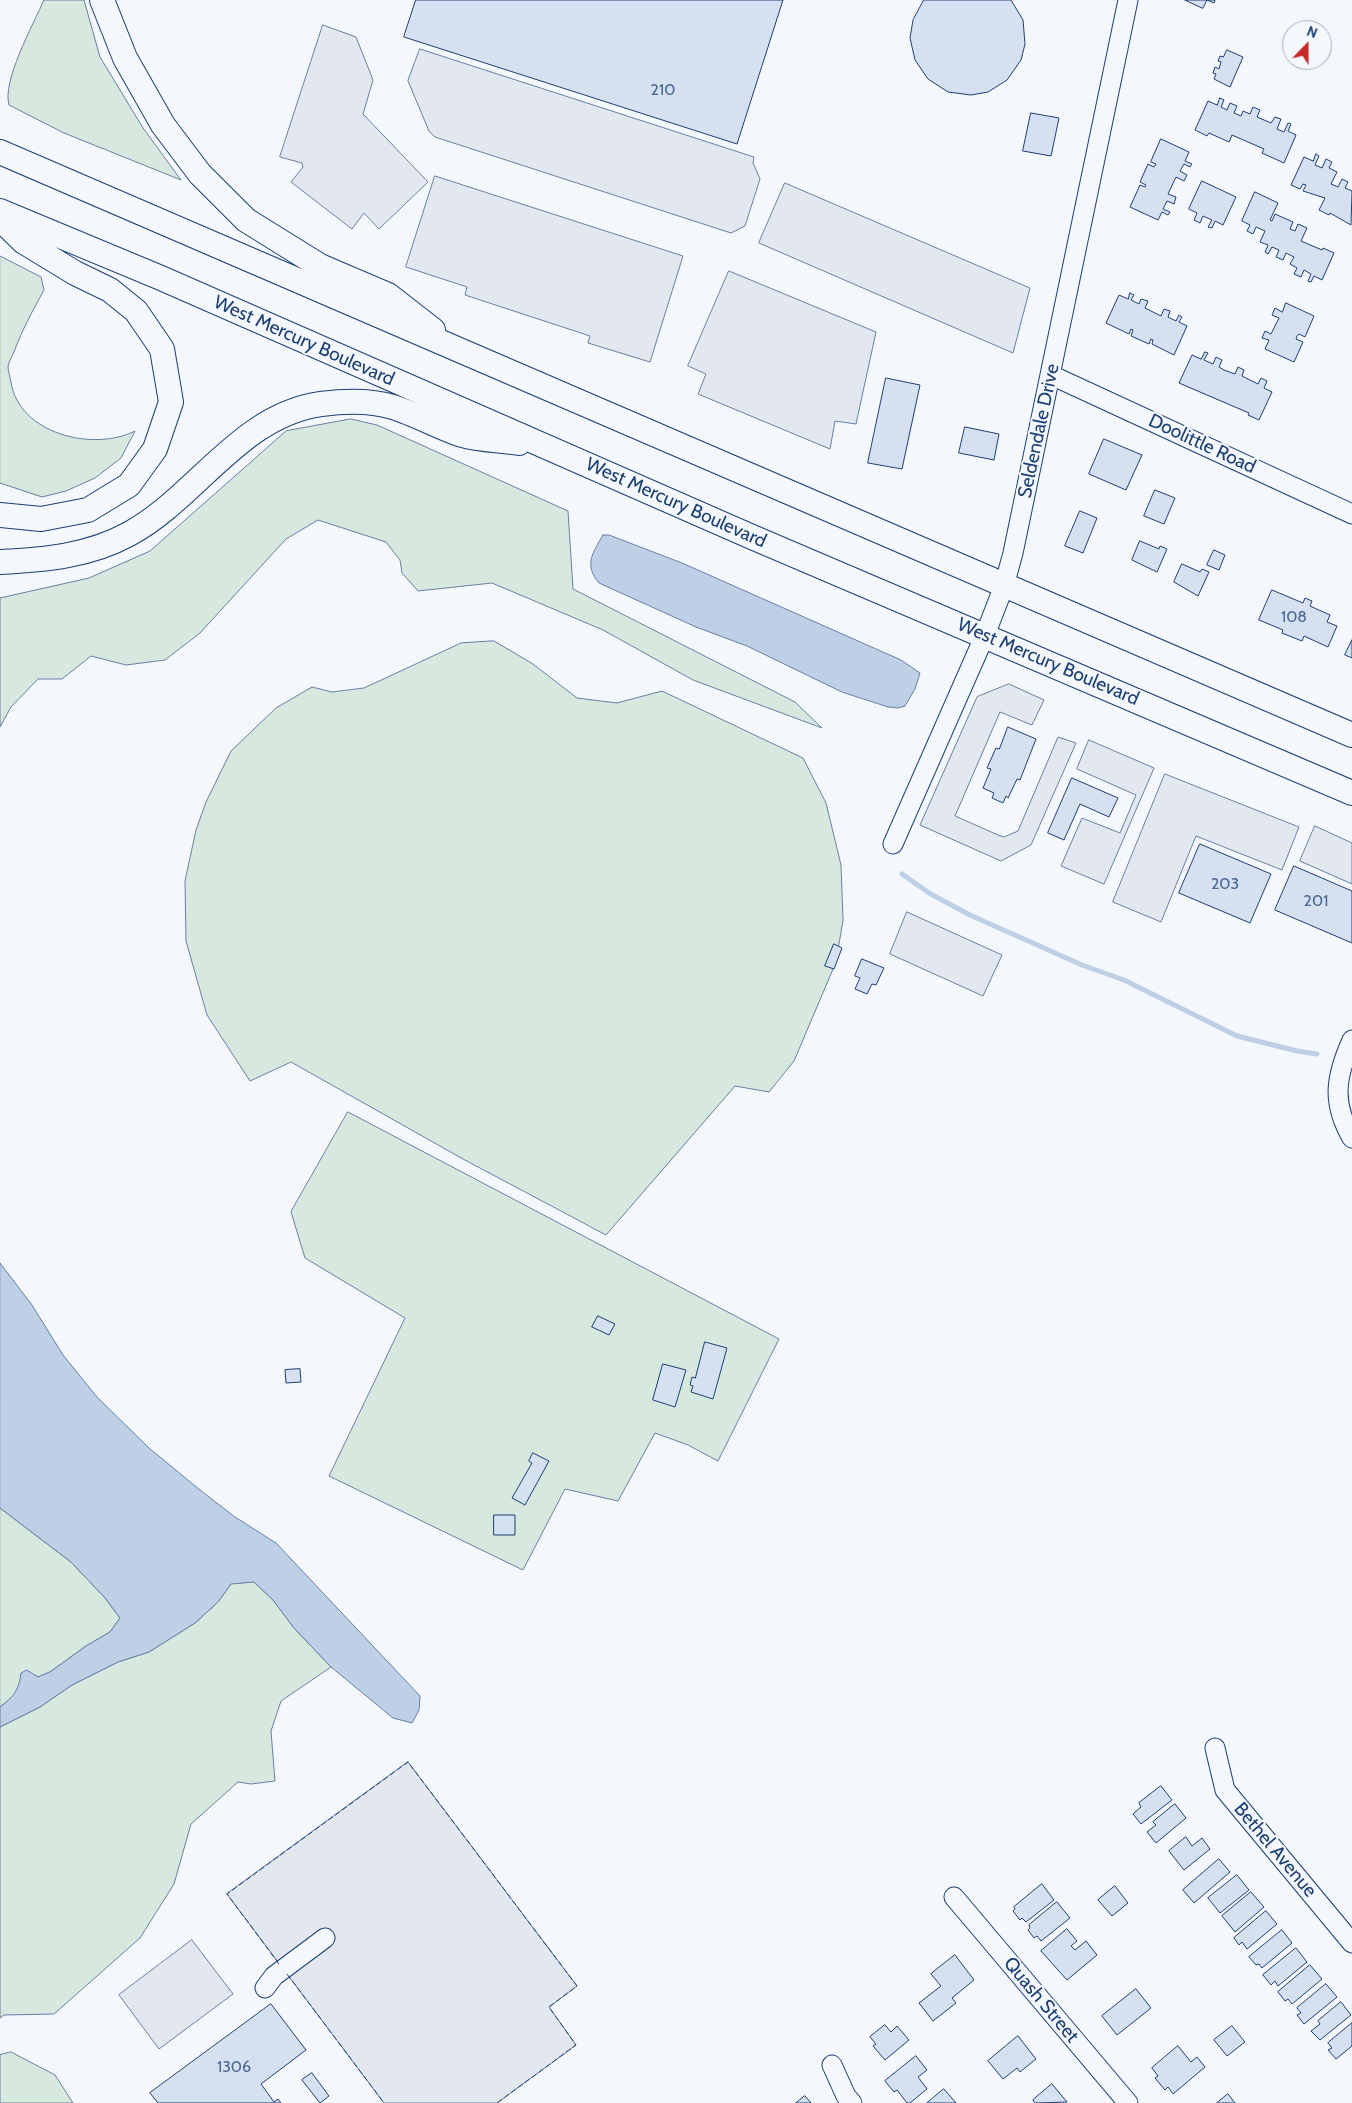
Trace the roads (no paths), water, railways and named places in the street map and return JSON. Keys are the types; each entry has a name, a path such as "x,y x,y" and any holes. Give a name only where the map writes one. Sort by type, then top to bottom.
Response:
{"main road":[{"path":"102,0 125,58 164,125 200,174 246,220 320,266 388,295 462,352"},
{"path":"0,152 1352,735"},
{"name":"West Mercury Boulevard","path":"0,210 170,282 752,537 1352,793"},
{"path":"0,220 24,242 75,273 110,290 136,312 162,349 171,402 155,449 129,485 88,510 41,518 0,515"},
{"path":"0,562 66,556 98,548 129,534 152,519 220,459 269,422 293,411 320,404 356,401 392,407 462,435 549,447"}],"street":[{"name":"Seldendale Drive","path":"893,844 985,635 1004,586 1013,553 1051,375 1128,0"},
{"name":"Doolittle Road","path":"1051,375 1352,514"},
{"path":"1352,1040 1342,1065 1337,1089 1340,1114 1352,1138"},
{"name":"Bethel Avenue","path":"1215,1748 1225,1790 1352,1943"},
{"name":"Quash Street","path":"954,1897 1128,2103"},
{"path":"265,1988 274,1976 325,1938"},
{"path":"832,2065 846,2096 852,2103"}],"water":[{"path":"603,535 609,535 682,563 901,660 920,673 915,689 905,706 898,708 888,707 842,692 747,646 696,627 599,583 592,571 591,559"},
{"path":"0,1263 32,1305 63,1355 97,1397 149,1448 200,1490 235,1517 276,1543 420,1696 419,1710 412,1723 393,1718 331,1667 294,1628 273,1600 254,1582 231,1584 218,1602 195,1623 149,1652 118,1662 72,1685 40,1707 0,1727 0,1707 15,1693 21,1673 27,1670 38,1677 50,1672 86,1646 110,1632 120,1618 105,1598 71,1562 0,1508"}],"waterway":[{"path":"902,874 929,893 970,915 1082,965 1124,980 1237,1036 1317,1054"}]}
